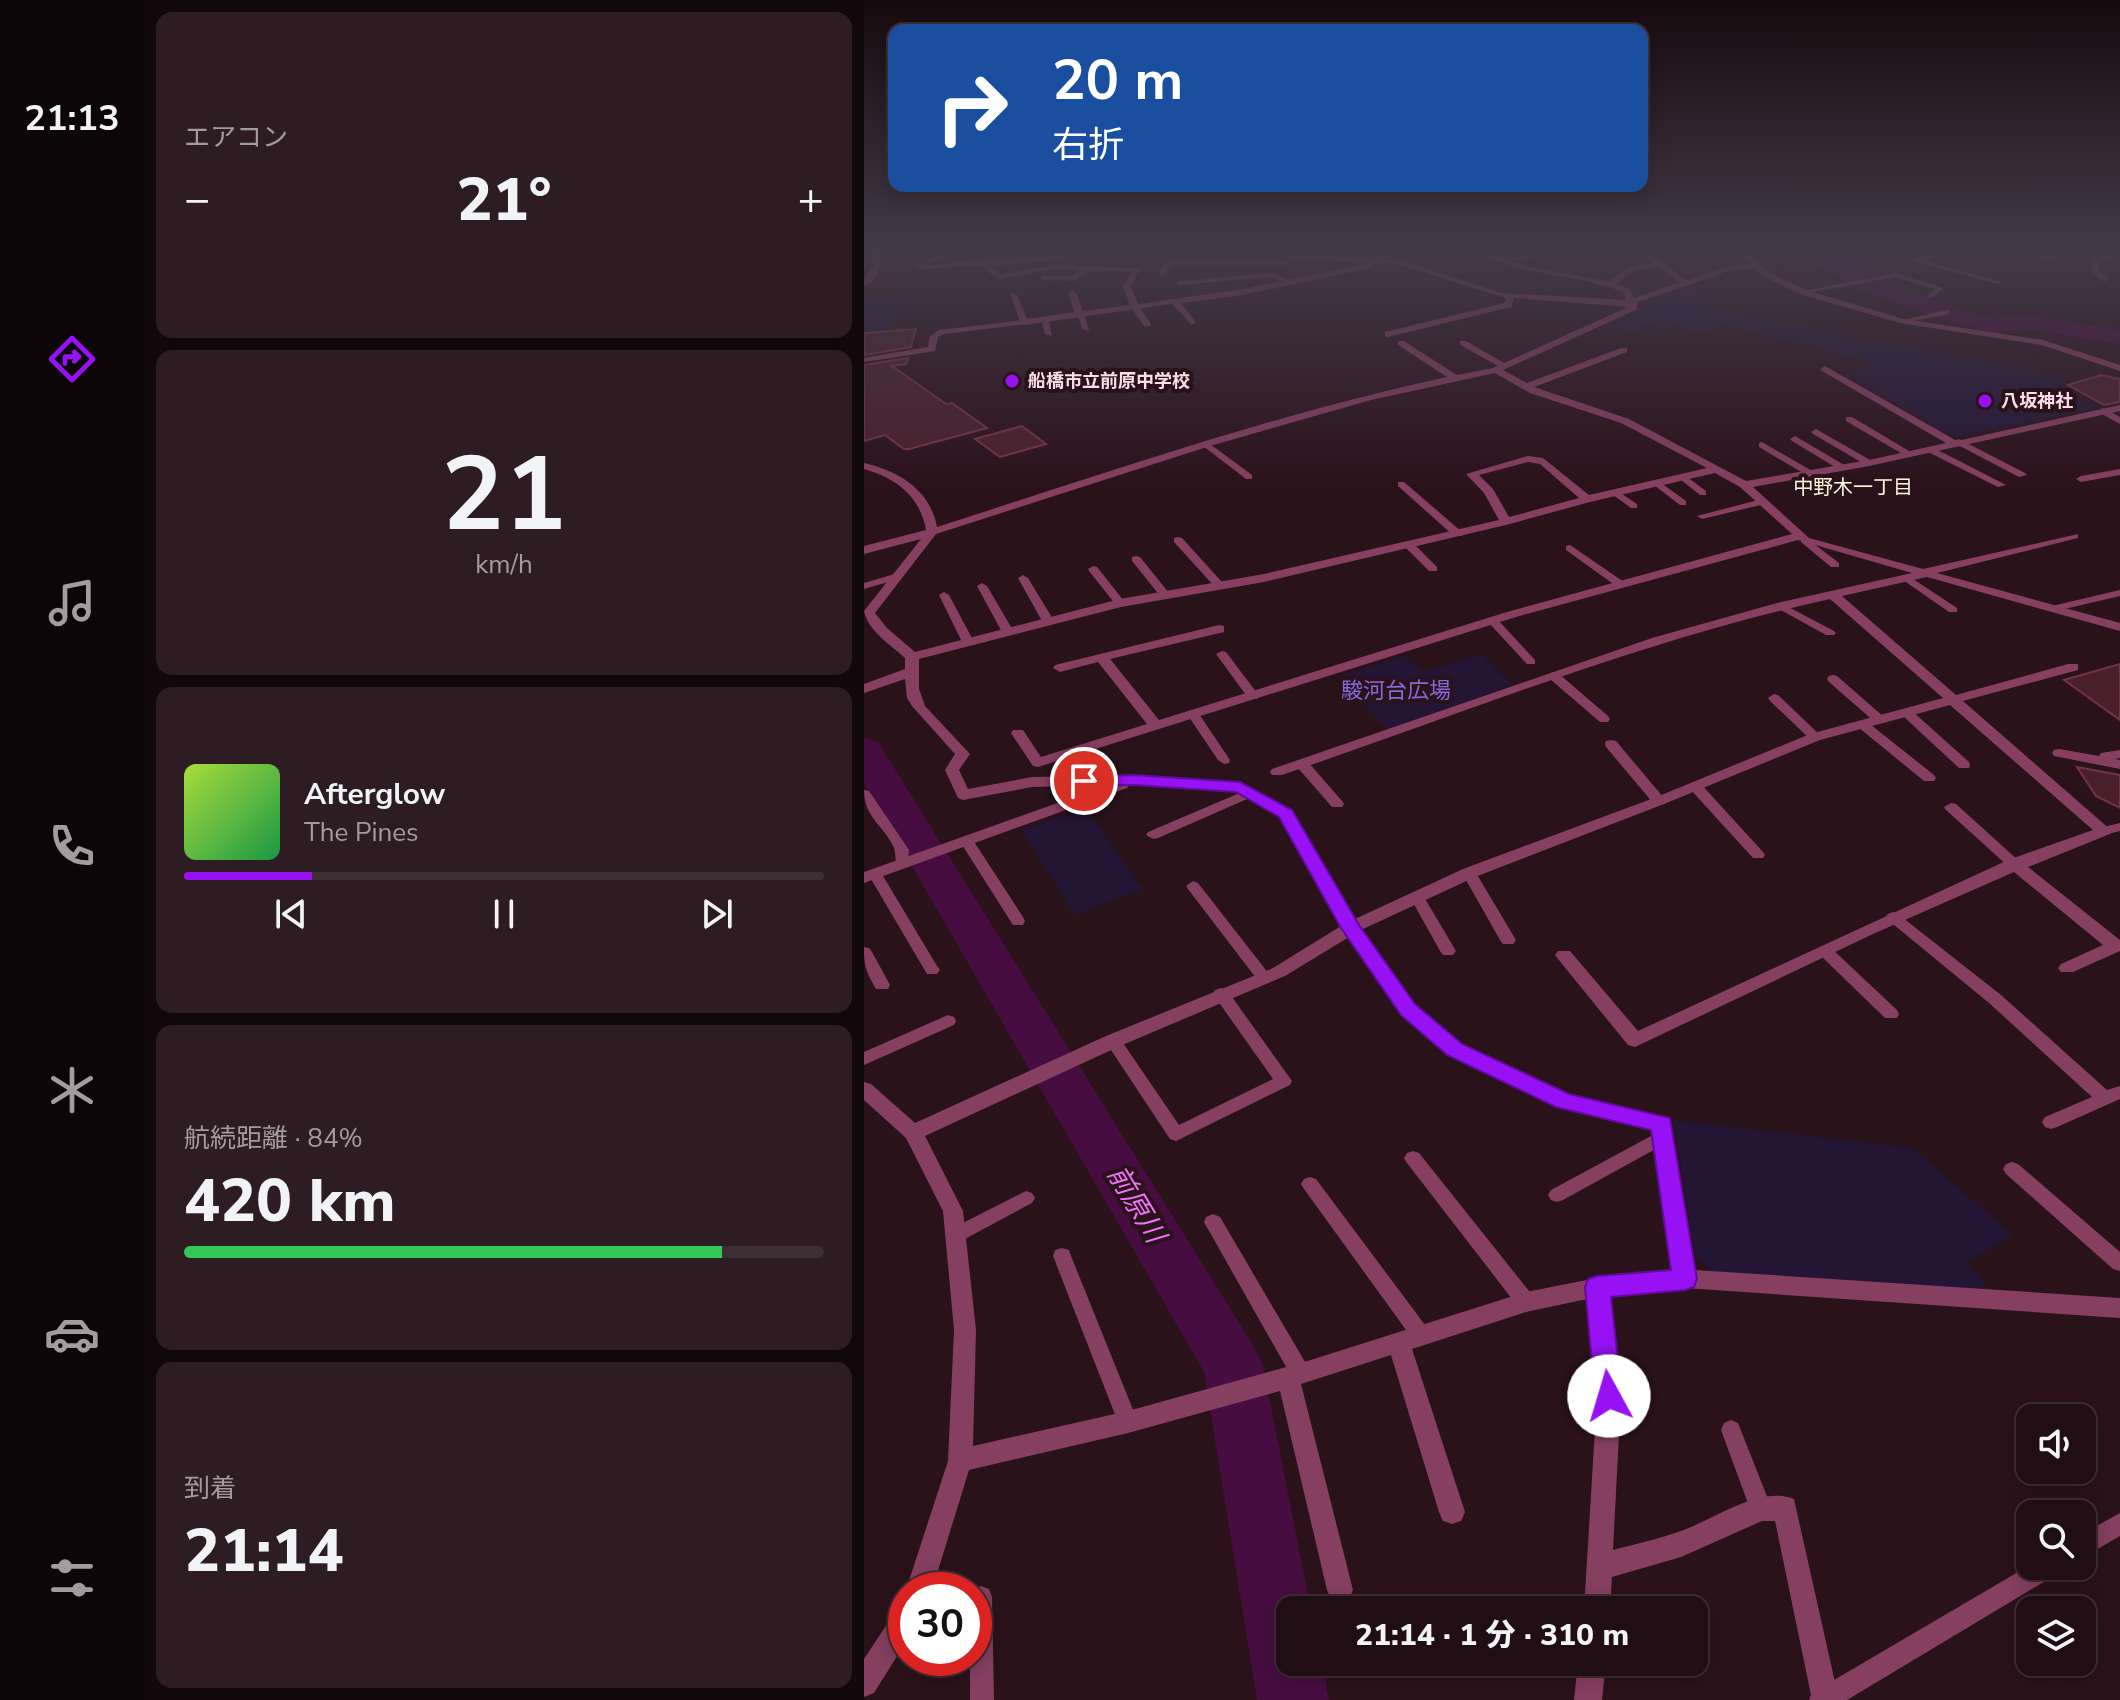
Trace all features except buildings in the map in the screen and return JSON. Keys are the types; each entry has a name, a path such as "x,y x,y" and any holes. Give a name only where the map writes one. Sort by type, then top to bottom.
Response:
{"street":[{"path":"1388,334 1407,329"},
{"path":"864,550 932,532 1206,444 1369,397 1501,368 1586,329"},
{"path":"1956,329 2043,343 2120,368"},
{"path":"1401,343 1456,379"},
{"path":"1526,387 1624,350"},
{"path":"1501,368 1526,387 1625,421 1717,469 1744,485 1802,538 1918,575 2056,608 2120,627"},
{"path":"1825,369 1956,443"},
{"path":"1744,485 1869,463 2120,408"},
{"path":"1506,522 1489,491 1471,474 1528,459 1543,461 1587,499"},
{"path":"864,466 885,470 921,499 931,514 932,532 869,613 876,627 890,635 912,664 912,692 934,727 947,735 963,754 952,770 963,795 1032,782 1135,780 1240,787 1286,814 1351,928 1408,1010 1454,1049 1564,1101 1662,1124 1685,1279"},
{"path":"864,689 912,664 968,642 1048,621 1120,603 1264,578 1410,546 1587,499 1717,469"},
{"path":"1277,772 1657,641 1781,606 2074,536"},
{"path":"1018,733 1038,763 1493,621 1620,584 1802,538"},
{"path":"1833,595 2112,829"},
{"path":"1060,668 1219,629"},
{"path":"1101,657 1156,726"},
{"path":"913,1133 1113,1041 1264,978 1351,928 1469,873 1659,801 1815,737 2073,667"},
{"path":"2059,753 2116,760"},
{"path":"869,876 1135,780"},
{"path":"1564,955 1635,1040 1893,917 2014,864 2112,829"},
{"path":"2014,864 2116,946 2067,968"},
{"path":"864,1089 913,1133 953,1211 965,1330 960,1461 925,1572"},
{"path":"960,1461 1128,1422 1294,1375 1526,1302 1597,1287 1685,1279 2120,1308"},
{"path":"1597,1287 1609,1396 1598,1596"},
{"path":"1410,1339 1452,1512"},
{"path":"1294,1375 1340,1590"},
{"path":"1600,1567 1681,1544 1761,1509 1785,1508 1824,1699"},
{"path":"864,1683 888,1646"},
{"path":"1588,1700 1591,1676"}],"lane":[{"path":"864,360 932,349 934,336 964,329"},
{"path":"1047,329 1049,334"},
{"path":"1463,343 1501,368"},
{"path":"2103,411 2120,421"},
{"path":"1849,419 1909,454"},
{"path":"1816,432 1869,463"},
{"path":"1795,439 1843,468"},
{"path":"1956,443 2022,475"},
{"path":"1206,444 1249,477"},
{"path":"1762,445 1811,474"},
{"path":"1931,450 2001,485"},
{"path":"2081,479 2120,472"},
{"path":"2101,475 2120,486"},
{"path":"1683,477 1703,493"},
{"path":"1657,483 1683,503"},
{"path":"1401,484 1458,534"},
{"path":"1616,493 1634,506"},
{"path":"1702,516 1762,502"},
{"path":"1802,538 1835,565"},
{"path":"1178,540 1218,584"},
{"path":"1410,546 1433,569"},
{"path":"1570,548 1620,584"},
{"path":"1136,559 1165,595"},
{"path":"1093,569 1120,603"},
{"path":"1918,575 1953,610"},
{"path":"864,586 898,576"},
{"path":"1023,578 1048,621"},
{"path":"982,586 1008,632"},
{"path":"2056,608 2120,593"},
{"path":"944,595 968,642"},
{"path":"1781,606 1830,633"},
{"path":"1493,621 1531,662"},
{"path":"1222,654 1253,696"},
{"path":"1554,676 1604,719"},
{"path":"1833,679 1880,720"},
{"path":"1774,698 1815,737"},
{"path":"1907,713 1964,765"},
{"path":"1193,714 1224,760"},
{"path":"1862,724 1929,778"},
{"path":"1611,744 1659,801"},
{"path":"1303,765 1337,804"},
{"path":"1695,786 1758,855"},
{"path":"1153,835 1249,793"},
{"path":"864,794 909,861"},
{"path":"1951,807 2014,864"},
{"path":"966,840 1018,921"},
{"path":"1469,873 1508,940"},
{"path":"869,876 932,970"},
{"path":"1193,886 1264,978"},
{"path":"1417,897 1448,951"},
{"path":"1893,917 2113,1096 2051,1122"},
{"path":"1825,951 1891,1014"},
{"path":"864,952 882,985"},
{"path":"1113,1041 1176,1134 1284,1081 1221,994"},
{"path":"864,1059 948,1021"},
{"path":"1557,1195 1664,1136"},
{"path":"1413,1158 1526,1302"},
{"path":"2012,1169 2120,1263"},
{"path":"1310,1184 1410,1339"},
{"path":"956,1235 1026,1198"},
{"path":"1213,1222 1294,1375"},
{"path":"1062,1256 1128,1422"},
{"path":"1731,1430 1761,1509"},
{"path":"2096,1539 2120,1524"},
{"path":"1824,1699 2025,1580"},
{"path":"982,1676 982,1700"}],"green space":[{"path":"1618,329 1640,329 1639,335"},
{"path":"1741,329 1813,329 1865,342 1900,345 2064,377 2057,397 2090,402 2099,407 1955,438 1850,377 1872,362"},
{"name":"駿河台広場","path":"1482,654 1512,685 1387,730 1340,676 1403,655 1422,672"},
{"path":"1086,808 1142,889 1075,915 1021,830"},
{"path":"1674,1120 1912,1148 2013,1235 1967,1262 1990,1292 1714,1274 1695,1254"}],"waterway":[{"path":"2072,329 2120,337"},
{"name":"前原川","path":"864,750 1233,1366 1293,1700"}],"place":[{"name":"船橋市立前原中学校","path":"1012,381"},
{"name":"八坂神社","path":"1985,401"}],"district":[{"name":"中野木一丁目","path":"1853,487"}],"route":[{"path":"1084,781 1135,780 1240,787 1286,814 1351,928 1408,1010 1454,1049 1564,1101 1662,1124 1685,1279 1597,1287 1609,1396"}]}
